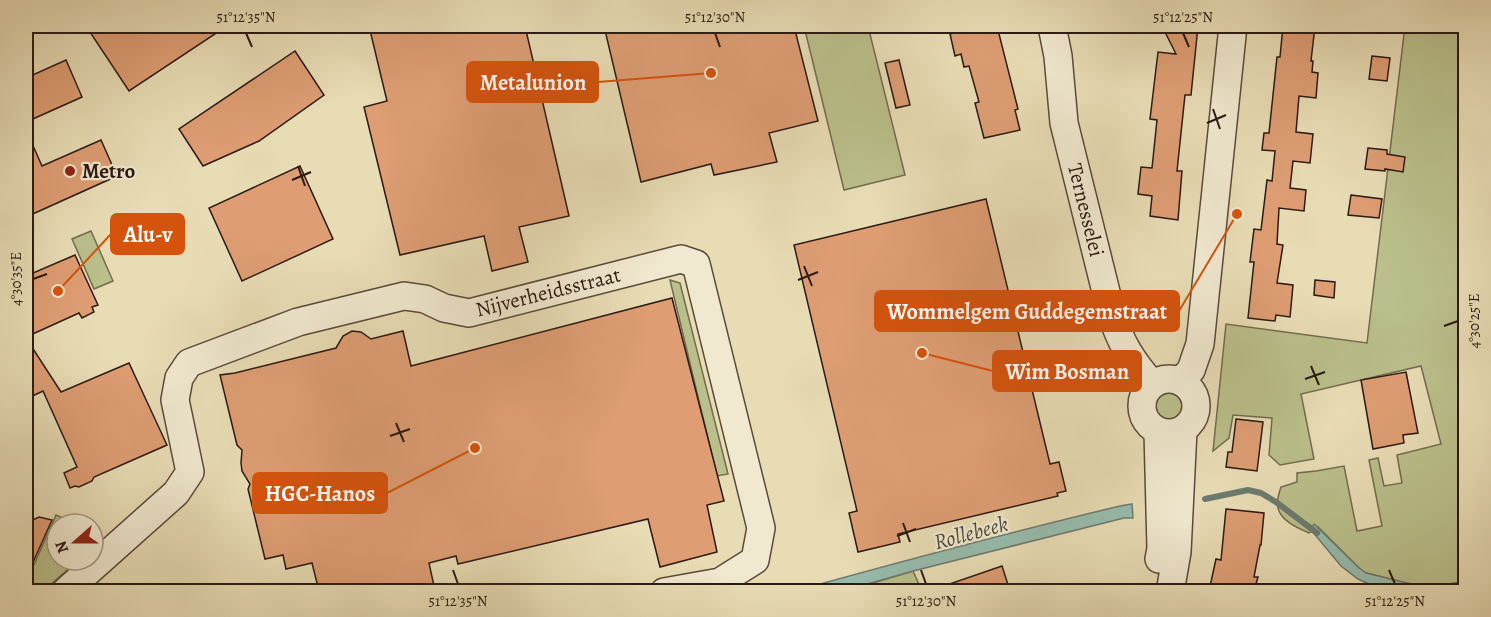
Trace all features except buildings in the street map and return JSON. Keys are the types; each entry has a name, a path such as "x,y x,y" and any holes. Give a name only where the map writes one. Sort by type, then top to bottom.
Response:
{"street":[{"name":"Ternesselei","path":"1052,26 1058,56 1064,123 1111,312 1125,348 1134,363 1152,384"},
{"path":"1180,381 1191,370 1200,344 1233,26"},
{"name":"Nijverheidsstraat","path":"65,591 176,493 190,472 175,400 179,378 189,363 298,322 404,296 425,299 444,308 469,313 681,259 696,264 761,528 755,560 720,582 664,591"},
{"path":"1171,378 1180,381 1193,393 1196,400 1194,417 1189,424 1170,430 1150,426 1142,410 1145,391 1161,379 1171,378"},
{"path":"1153,591 1161,549 1170,430"},
{"path":"1170,430 1177,552 1170,591"}],"green space":[{"path":"804,26 868,26 905,175 844,190"},
{"path":"1405,26 1465,26 1465,582 1423,587 1366,573 1318,527 1309,533 1286,520 1280,513 1277,503 1281,487 1297,482 1297,473 1344,466 1357,531 1382,526 1369,460 1378,458 1384,486 1402,483 1397,455 1441,444 1421,366 1301,394 1314,459 1280,465 1269,455 1272,418 1233,415 1229,438 1213,451 1226,324 1367,343"},
{"path":"91,231 113,281 94,289 72,239"},
{"path":"670,280 680,283 728,474 717,476"},
{"path":"1169,393 1178,397 1182,406 1178,415 1169,419 1160,415 1156,406 1160,397"},
{"path":"45,540 45,572 65,572 43,591 26,591 26,583"},
{"path":"913,571 922,591 843,592"}],"shaded area":[{"path":"1132,504 1133,518 1124,518 913,571 843,591 795,591 998,536"},
{"path":"1314,524 1366,573 1423,587 1465,582 1465,591 1400,591 1371,585 1358,579 1341,566 1311,530"}],"waterway":[{"name":"Rollebeek","path":"1205,499 1248,490 1261,493 1317,533"}],"place":[{"name":"Metalunion","path":"711,73"},
{"name":"Metro","path":"70,171"},
{"name":"Wommelgem Guddegemstraat","path":"1237,214"},
{"name":"Alu-v","path":"58,291"},
{"name":"Wim Bosman","path":"922,353"},
{"name":"HGC-Hanos","path":"475,448"}]}
